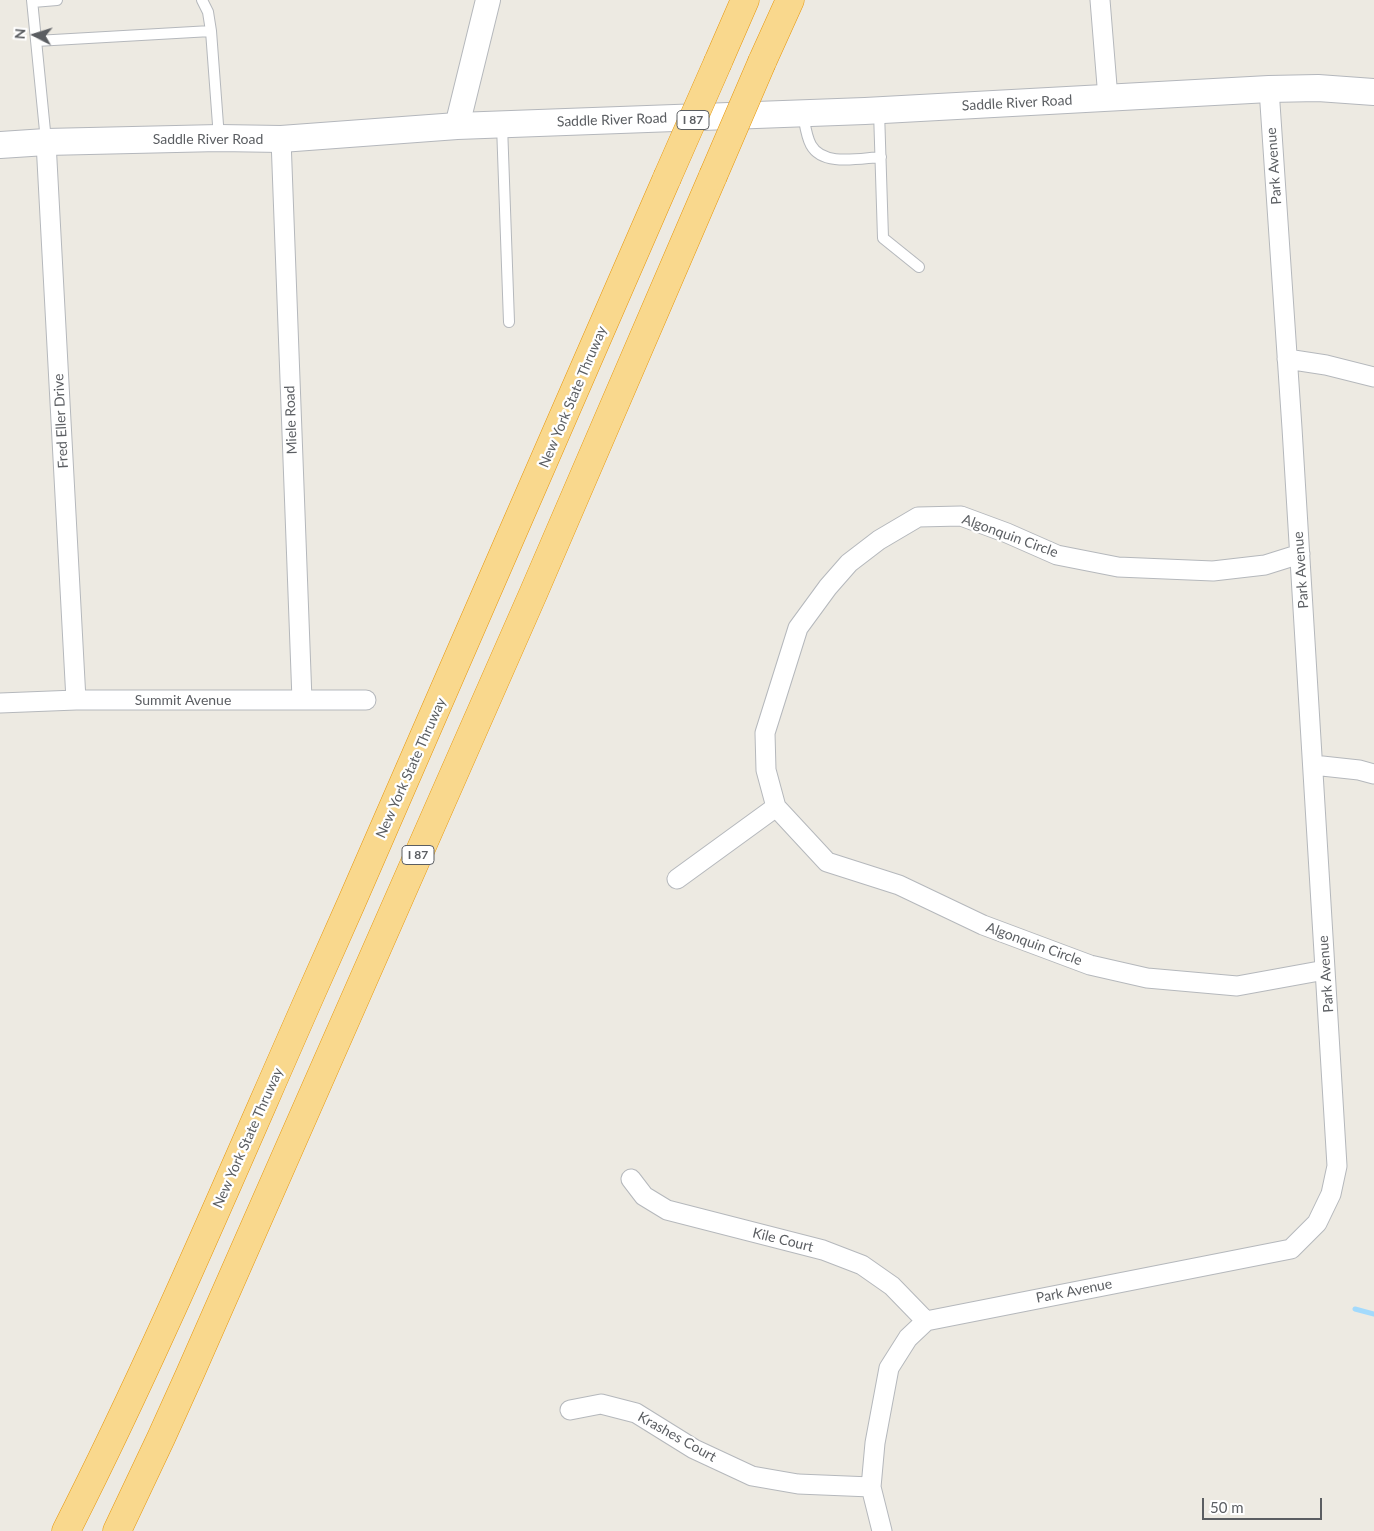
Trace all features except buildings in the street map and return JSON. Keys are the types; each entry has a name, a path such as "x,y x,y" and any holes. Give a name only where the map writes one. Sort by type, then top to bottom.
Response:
{"highway":[{"name":"New York State Thruway","path":"71,1522 199,1250 496,576 745,0"},
{"name":"I 87","path":"117,1531 161,1438 537,584 790,0"}],"main road":[{"name":"Saddle River Road","path":"0,145 46,142 219,138 280,139 457,126 879,110 1269,89 1318,88 1374,92"}],"street":[{"path":"457,126 488,0"},
{"path":"1100,0 1108,98"},
{"name":"Park Avenue","path":"926,1321 1291,1249 1317,1223 1331,1194 1337,1166 1300,554 1269,89"},
{"name":"Miele Road","path":"280,139 302,700"},
{"name":"Fred Eller Drive","path":"46,142 76,700"},
{"path":"1287,359 1374,377"},
{"name":"Algonquin Circle","path":"1300,554 1265,565 1213,571 1118,567 1057,555 1007,533 961,516 918,517 879,540 849,563 828,587 798,628 765,733 766,770 776,808 827,862 898,885 983,925 1090,965 1147,978 1236,986 1325,970"},
{"name":"Summit Avenue","path":"0,703 76,700 366,700"},
{"path":"1313,765 1359,770 1374,774"},
{"path":"677,879 776,808"},
{"name":"Kile Court","path":"631,1179 644,1196 667,1210 823,1250 862,1265 892,1286 926,1321"},
{"path":"882,1531 872,1487 875,1443 889,1368 908,1338 926,1321"},
{"name":"Krashes Court","path":"570,1410 602,1404 636,1413 694,1449 752,1476 798,1484 872,1487"}],"lane":[{"path":"46,142 32,1 57,0"},
{"path":"202,0 208,12 211,31 219,138"},
{"path":"36,41 211,31"},
{"path":"879,110 883,238 919,267"},
{"path":"803,113 809,140 812,147 820,155 836,160 881,156"},
{"path":"502,124 509,322"}],"waterway":[{"path":"1355,1309 1374,1314"}]}
